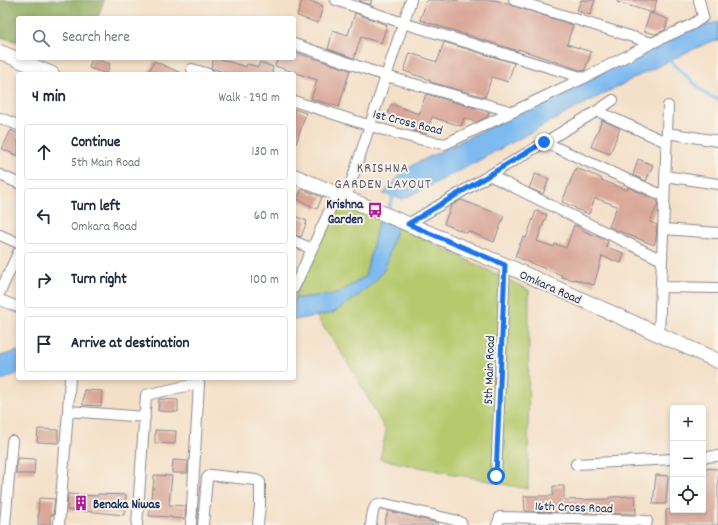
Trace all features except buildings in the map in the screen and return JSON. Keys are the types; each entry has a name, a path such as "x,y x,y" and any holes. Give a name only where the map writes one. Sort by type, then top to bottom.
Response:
{"street":[{"path":"336,0 403,23 584,78"},
{"path":"296,284 312,249 342,196 370,125 411,0"},
{"path":"514,0 652,43"},
{"name":"1st Cross Road","path":"296,102 424,141 445,144 693,24 703,17 698,0"},
{"path":"296,45 386,76 513,112"},
{"path":"0,52 16,59"},
{"path":"19,60 47,72"},
{"path":"192,69 202,72"},
{"path":"404,222 489,175 613,100"},
{"path":"659,334 668,106"},
{"path":"597,111 666,138 718,141"},
{"path":"0,118 16,124"},
{"path":"544,142 664,196"},
{"path":"0,174 16,182"},
{"path":"489,175 662,260"},
{"path":"665,176 718,184"},
{"name":"Omkara Road","path":"296,177 505,265 718,361"},
{"path":"663,229 718,233"},
{"path":"0,236 16,242"},
{"path":"296,242 312,249"},
{"path":"0,292 16,257"},
{"name":"5th Main Road","path":"496,476 505,265"},
{"path":"661,287 718,288"},
{"path":"0,300 16,306"},
{"path":"59,525 70,380"},
{"path":"137,525 146,395 199,383 191,525"},
{"path":"68,411 145,417"},
{"path":"5,525 12,441"},
{"path":"706,457 718,456"},
{"path":"576,464 670,459"},
{"path":"203,525 207,478 210,475 256,480 260,482 258,525"},
{"path":"371,525 374,508 380,504 386,504 458,521 462,525"},
{"name":"16th Cross Road","path":"499,521 647,523"}],"green space":[{"path":"0,0 104,0 99,16 16,16 16,41 0,37"},
{"path":"337,199 379,220 365,277 337,294 296,299 296,292"},
{"path":"397,226 529,290 528,489 380,459 386,431 349,364 316,316 333,313 358,296 385,268"}],"water":[{"path":"718,22 718,41 709,42 648,71 403,199 383,194 407,168 679,33"},
{"path":"379,220 397,226 385,268 377,279 358,296 333,313 296,320 296,299 337,294 365,277"},
{"path":"16,352 16,374 0,381 0,356"}],"waterway":[{"path":"667,58 708,96 718,99"},
{"path":"387,212 394,194"}],"place":[{"name":"Krishna Garden","path":"375,210"},
{"name":"Benaka Niwas","path":"81,503"}],"district":[{"name":"KRISHNA GARDEN LAYOUT","path":"383,176"}],"route":[{"path":"496,476 505,265 408,224 544,142"}]}
